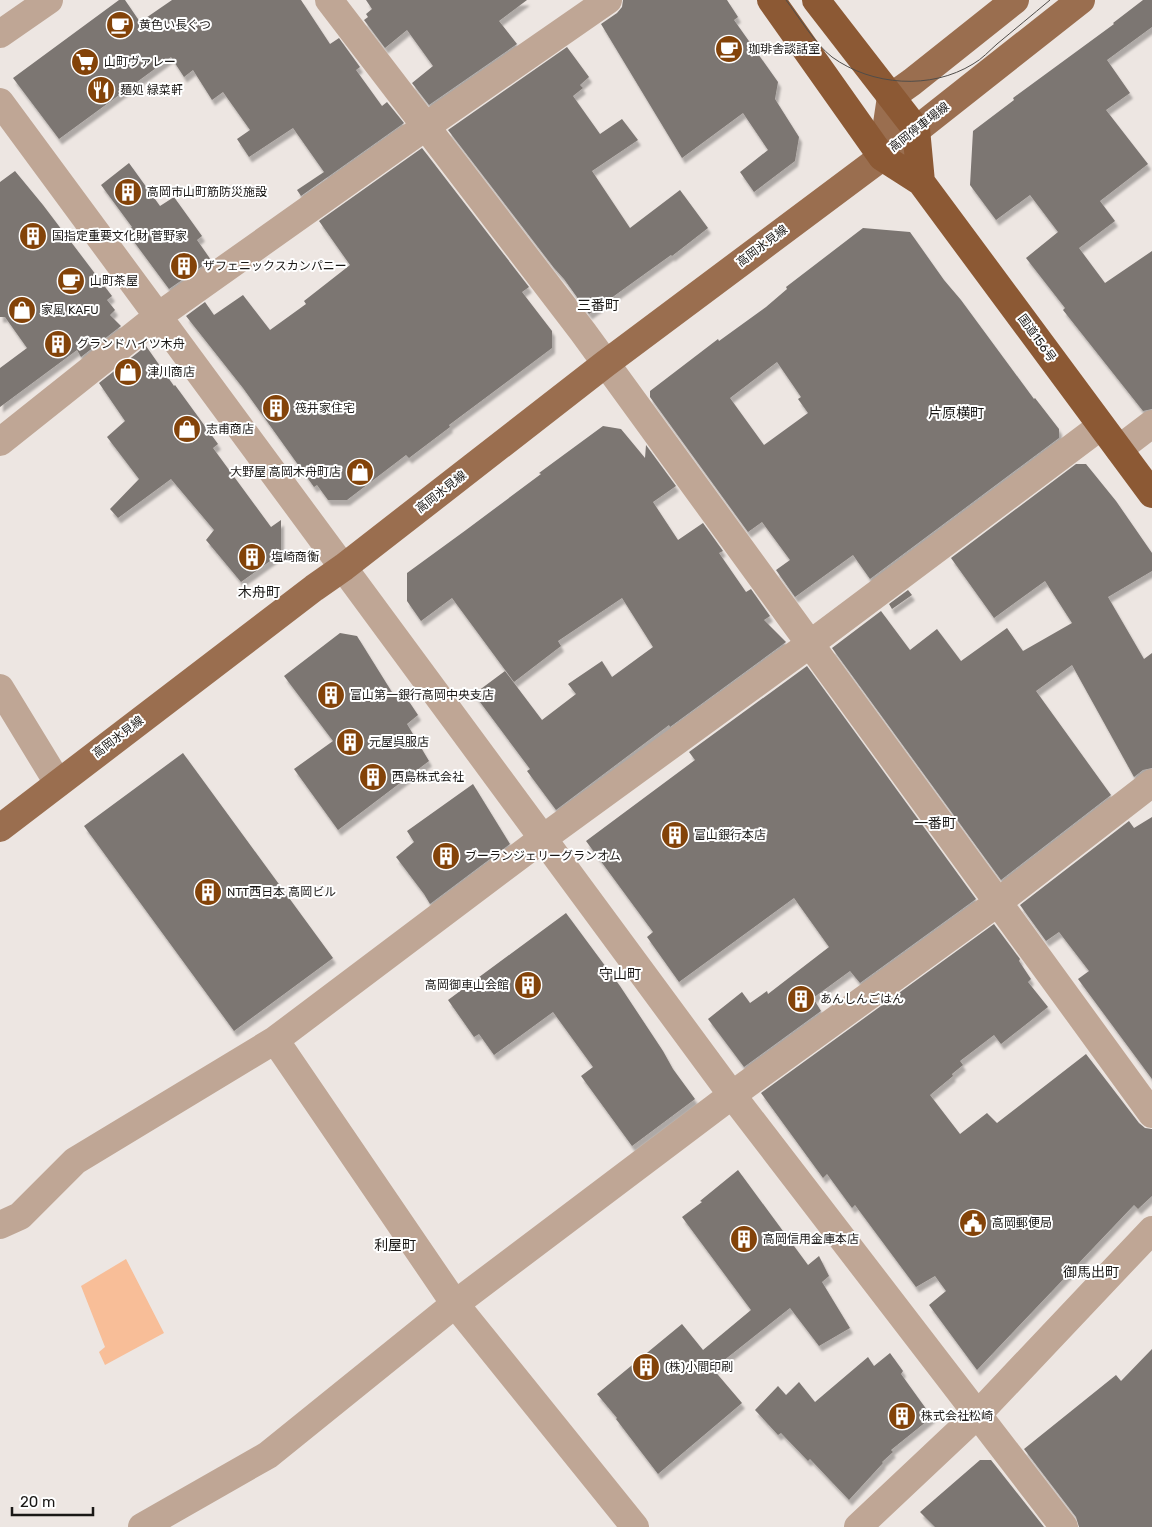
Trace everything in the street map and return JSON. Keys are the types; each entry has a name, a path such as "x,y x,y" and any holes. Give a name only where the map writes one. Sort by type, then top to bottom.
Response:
{"highway":[{"name":"国道156号","path":"771,0 882,157 921,182 1152,494"},
{"path":"816,0 916,129 921,182"}],"main road":[{"path":"891,97 1015,0"},
{"name":"高岡停車場線","path":"882,157 1081,0"},
{"name":"高岡停車場線","path":"882,157 891,97"},
{"name":"高岡氷見線","path":"0,828 344,567 605,364 882,157"}],"street":[{"path":"0,34 49,0"},
{"path":"329,0 583,332 1152,1114"},
{"path":"0,442 157,316 608,0"},
{"path":"0,102 732,1094 1064,1527"},
{"path":"1118,449 1152,424"},
{"path":"0,1226 20,1216 75,1161 274,1040 542,839 810,644 1101,426"},
{"path":"0,688 58,783"},
{"path":"142,1527 268,1455 455,1304 732,1094 997,903 1152,783"},
{"path":"274,1040 455,1304 635,1527"},
{"path":"858,1527 978,1414 1152,1230"}],"shaded area":[{"path":"126,1259 164,1333 105,1365 99,1352 105,1347 81,1286"}],"building":[{"path":"119,0 125,0 140,22 172,0 301,0 330,44 339,38 360,67 356,70 382,106 387,102 404,123 301,196 297,190 324,172 293,128 249,157 237,139 250,130 223,92 212,100 193,70 184,77 171,57 59,139 13,78"},
{"path":"366,0 527,0 499,21 517,44 429,105 412,83 433,66 407,30 385,48 364,20 368,17 366,14 372,9"},
{"path":"623,0 727,0 738,17 734,20 778,82 775,99 799,137 795,161 754,192 740,172 768,150 743,113 682,158 601,24 617,13 622,7"},
{"path":"1143,0 1152,0 1152,27 1107,60 1130,93 1106,110 1148,164 1100,201 1115,221 1079,248 1105,283 1152,251 1152,409 1143,411 1063,310 1065,308 1026,258 1058,232 1030,195 996,220 970,185 973,131 1014,100 1013,98 1114,24"},
{"path":"567,47 589,77 580,85 583,88 573,96 600,134 622,119 638,140 592,171 630,228 680,190 708,228 672,256 589,314 448,130"},
{"path":"422,148 529,287 522,292 552,331 552,348 449,425 450,427 409,458 406,455 347,500 328,500 317,485 314,487 243,388 186,316 205,302 214,315 243,295 270,330 306,304 304,301 350,265 319,221"},
{"path":"129,163 160,206 174,197 202,236 197,240 211,260 169,289 126,231 132,227 101,185"},
{"path":"15,171 112,296 107,300 115,310 110,315 121,326 81,357 77,350 0,407 0,368 27,348 5,317 0,317 0,182"},
{"path":"863,228 910,232 1034,399 1059,429 1059,438 870,579 853,555 795,597 776,570 790,560 762,522 748,532 650,397 650,391 718,339 719,341 766,307 787,289 786,287","holes":["777,362 801,397 798,399 808,413 764,445 730,398"]},
{"path":"146,346 218,444 213,448 271,527 281,520 281,553 241,582 206,540 214,530 171,479 118,518 110,509 139,479 107,437 125,421 99,383"},
{"path":"603,426 621,429 645,458 646,445 676,486 653,502 678,540 703,523 723,551 719,553 746,592 751,589 770,616 764,620 786,642 670,727 669,725 556,810 527,771 530,769 474,694 505,671 542,720 576,694 568,684 602,661 612,677 653,647 622,598 558,641 561,646 514,682 452,598 421,621 407,601 407,573"},
{"path":"1076,464 1086,464 1116,501 1152,553 1152,571 1108,597 1144,659 1152,653 1152,768 1143,770 1134,777 1072,665 1036,691 1111,795 1001,880 832,648 881,611 910,650 937,629 961,661 1007,628 1023,651 1072,623 1045,581 994,618 951,558"},
{"path":"908,590 912,595 892,609 889,604"},
{"path":"340,633 357,636 395,697 402,691 418,715 407,724 429,761 338,830 294,769 333,741 284,676"},
{"path":"807,666 976,899 860,983 850,971 813,998 821,1011 744,1067 708,1019 742,992 750,1003 767,991 768,994 829,947 794,898 679,982 647,937 653,932 586,841 695,760 689,752"},
{"name":"NTT西日本 高岡ビル","path":"183,753 333,958 234,1031 84,826"},
{"path":"473,784 510,844 430,904 396,857 414,842 407,831"},
{"path":"1152,817 1152,1079 1078,979 1089,971 1059,932 1046,941 1020,905 1129,821 1134,828"},
{"path":"566,913 620,986 673,1069 695,1099 632,1146 581,1076 593,1067 553,1012 494,1055 479,1034 474,1037 448,1000"},
{"path":"994,924 1020,959 1019,961 1031,979 1028,982 1048,1007 1001,1044 994,1035 960,1061 963,1065 930,1095 960,1134 987,1113 997,1123 1086,1054 1139,1123 1145,1128 1152,1129 1152,1196 1138,1209 1134,1205 977,1370 929,1305 946,1291 935,1276 916,1287 855,1205 852,1208 827,1174 823,1178 761,1093"},
{"path":"738,1170 808,1265 819,1256 829,1276 822,1282 850,1328 819,1346 790,1308 713,1369 742,1403 658,1474 597,1394 682,1324 703,1350 751,1310 682,1217"},
{"path":"1152,1349 1152,1527 1079,1527 1076,1517 1024,1449 1116,1375 1121,1381"},
{"path":"890,1353 903,1371 901,1374 932,1417 891,1450 893,1452 849,1500 810,1459 808,1461 781,1433 778,1435 755,1410 778,1386 786,1395 799,1382 815,1402 868,1357 874,1366"},
{"path":"980,1460 991,1460 1044,1527 935,1527 920,1512"}],"tram line":[{"path":"786,0 813,38 832,57 848,67 865,74 883,79 902,81 939,78 973,64 1050,0"}],"place":[{"name":"黄色い長ぐつ","path":"120,25"},
{"name":"珈琲舎談話室","path":"729,49"},
{"name":"山町ヴァレー","path":"85,62"},
{"name":"麺処 緑菜軒","path":"101,90"},
{"name":"高岡市山町筋防災施設","path":"128,192"},
{"name":"国指定重要文化財 菅野家","path":"33,236"},
{"name":"ザフェニックスカンパニー","path":"184,266"},
{"name":"山町茶屋","path":"71,281"},
{"name":"家風 KAFU","path":"22,310"},
{"name":"グランドハイツ木舟","path":"58,344"},
{"name":"津川商店","path":"128,372"},
{"name":"筏井家住宅","path":"276,408"},
{"name":"志甫商店","path":"187,429"},
{"name":"大野屋 高岡木舟町店","path":"360,472"},
{"name":"塩崎商衡","path":"252,557"},
{"name":"富山第一銀行高岡中央支店","path":"331,695"},
{"name":"元屋呉服店","path":"350,742"},
{"name":"西島株式会社","path":"373,777"},
{"name":"富山銀行本店","path":"675,835"},
{"name":"ブーランジェリーグランオム","path":"446,856"},
{"name":"NTT西日本 高岡ビル","path":"208,892"},
{"name":"高岡御車山会館","path":"528,985"},
{"name":"あんしんごはん","path":"801,999"},
{"name":"高岡郵便局","path":"973,1223"},
{"name":"高岡信用金庫本店","path":"744,1239"},
{"name":"(株)小間印刷","path":"646,1367"},
{"name":"株式会社松崎","path":"902,1416"}],"district":[{"name":"三番町","path":"598,305"},
{"name":"片原横町","path":"956,413"},
{"name":"木舟町","path":"259,592"},
{"name":"一番町","path":"935,823"},
{"name":"守山町","path":"620,974"},
{"name":"利屋町","path":"395,1245"},
{"name":"御馬出町","path":"1091,1272"}]}
